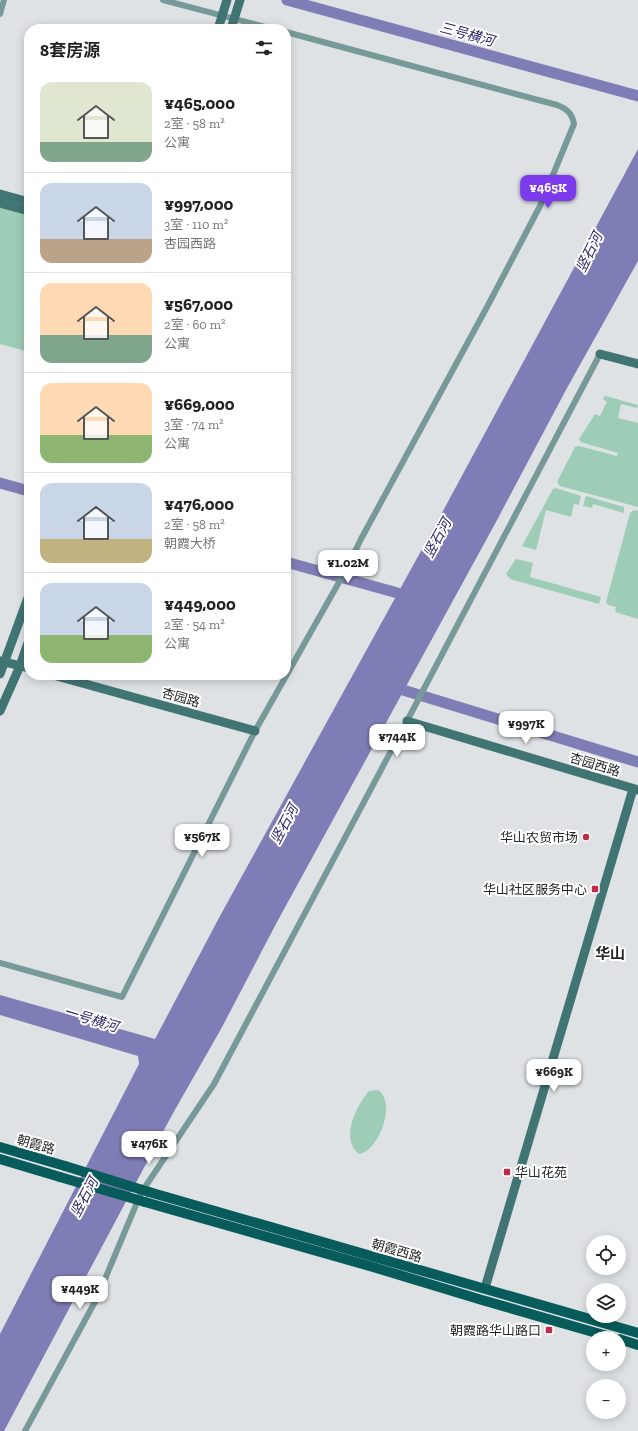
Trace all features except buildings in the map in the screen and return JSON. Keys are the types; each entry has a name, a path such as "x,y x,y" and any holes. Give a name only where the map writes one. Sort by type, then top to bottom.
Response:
{"main road":[{"name":"朝霞路","path":"0,1147 149,1192"},
{"name":"朝霞路","path":"0,1159 145,1202"},
{"name":"朝霞西路","path":"149,1192 638,1333"},
{"name":"朝霞西路","path":"145,1202 590,1331"},
{"path":"626,1341 638,1345"}],"street":[{"path":"0,14 4,0"},
{"path":"163,0 254,24"},
{"path":"220,24 227,0"},
{"path":"232,24 240,0"},
{"path":"291,33 557,105 566,109 573,116 574,124 540,206 347,568 291,667"},
{"path":"0,194 24,201"},
{"path":"0,203 24,210"},
{"path":"25,1431 97,1298 141,1193 214,1084 600,354 638,364"},
{"path":"0,674 3,661 24,608"},
{"path":"3,661 24,667"},
{"path":"0,711 24,669"},
{"name":"杏园路","path":"71,680 255,731"},
{"path":"0,963 122,997 255,731 284,680"},
{"name":"杏园西路","path":"407,721 636,789"},
{"path":"482,1300 636,789"}],"green space":[{"path":"0,205 24,212 24,351 0,344"},
{"path":"606,396 638,405 637,408 621,404 618,418 638,423 638,507 560,486 557,482 575,447 579,446 617,456 618,453 581,442 579,439 595,414 600,416 607,402 603,399"},
{"path":"556,488 581,496 579,505 574,504 571,517 546,510 536,550 522,546 553,489"},
{"path":"586,496 624,507 624,513 593,504 592,508 583,506"},
{"path":"634,510 638,511 638,619 615,612 616,607 608,605 606,602 630,513"},
{"path":"516,559 533,563 530,577 601,597 599,604 510,579 506,574"},
{"path":"378,1090 382,1093 385,1101 385,1119 378,1138 366,1151 359,1154 353,1148 350,1133 351,1125 357,1110 369,1091"}],"water":[{"name":"竖石河","path":"638,149 638,261 567,388 496,522 277,922 221,1029 172,1115 4,1431 0,1431 0,1334 139,1064 138,1056 0,1015 0,995 155,1039 220,916 443,511"}],"waterway":[{"name":"三号横河","path":"287,0 638,96"},
{"path":"0,483 24,490"},
{"path":"291,563 412,597"},
{"path":"390,686 638,762"}],"place":[{"name":"华山农贸市场","path":"586,837"},
{"name":"华山社区服务中心","path":"595,889"},
{"name":"华山花苑","path":"507,1172"},
{"name":"朝霞路华山路口","path":"549,1330"}],"district":[{"name":"华山","path":"610,954"}],"water label":[{"name":"一号横河","path":"91,1019"}]}
